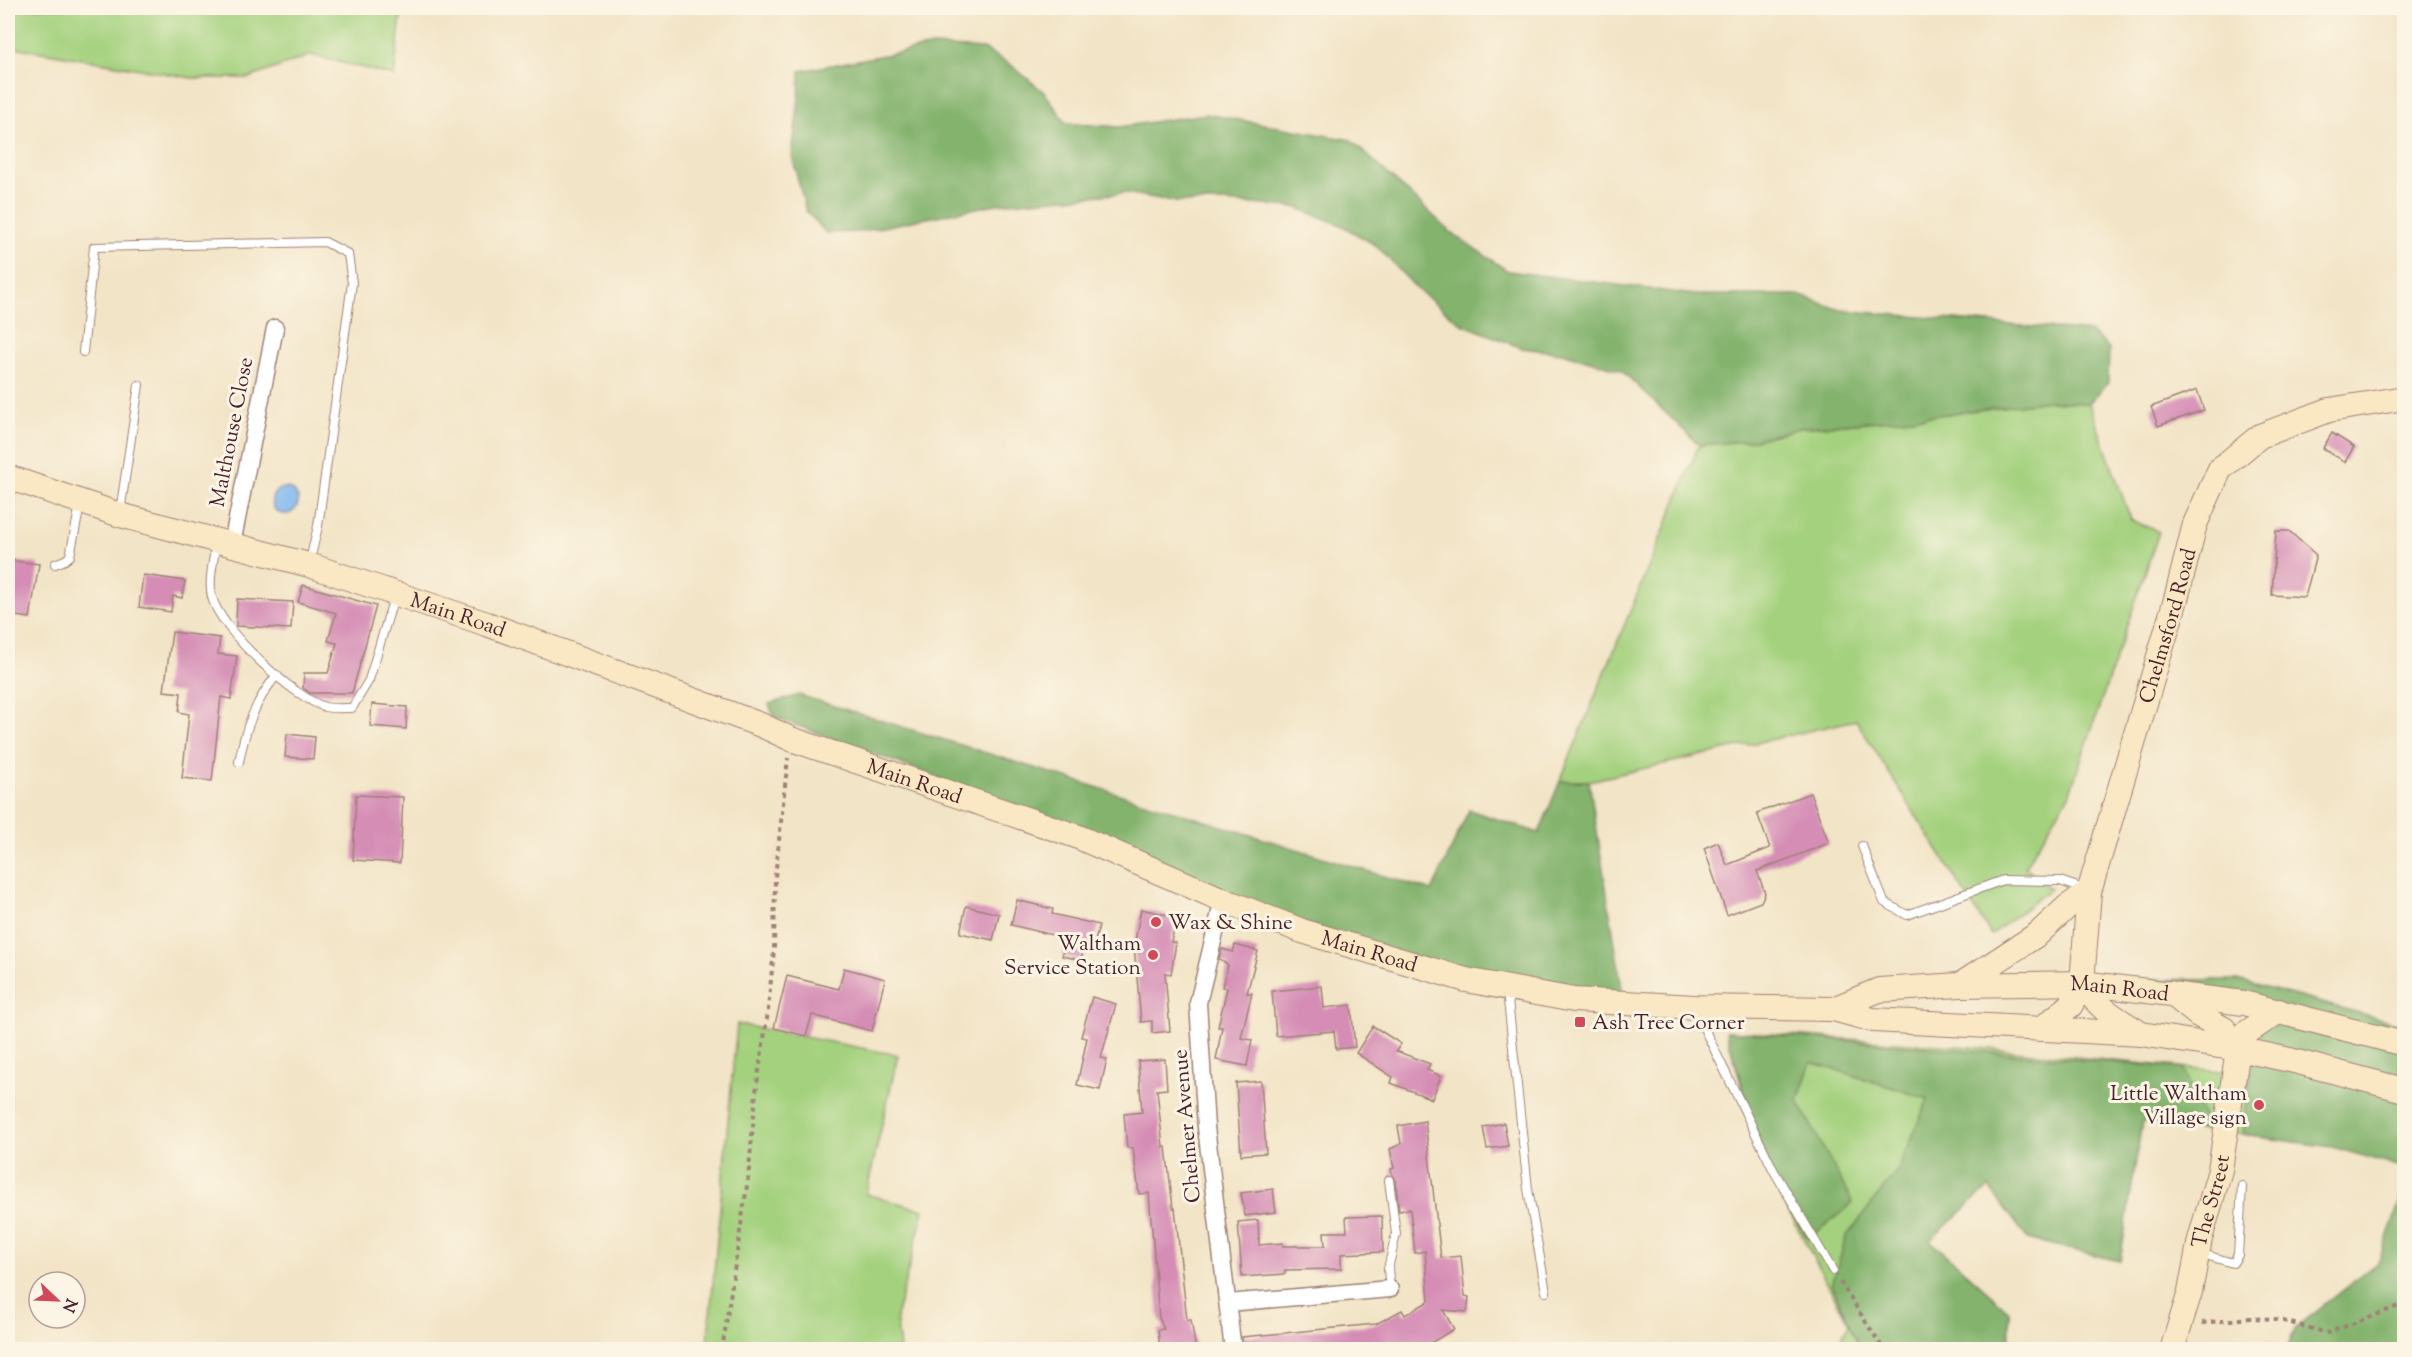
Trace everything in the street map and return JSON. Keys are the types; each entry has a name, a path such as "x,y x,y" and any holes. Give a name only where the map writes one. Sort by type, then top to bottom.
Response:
{"main road":[{"name":"Chelmsford Road","path":"2041,1029 2071,1005 2082,983 2089,892 2176,599 2195,524 2220,469 2260,436 2330,410 2404,398"},
{"name":"Main Road","path":"8,477 120,515 309,565 487,624 760,725 790,740 1076,836 1223,900 1302,931 1466,980 1574,1000 1694,1007 1833,1009 1873,1020 2141,1034 2238,1049 2327,1069 2404,1090"},
{"path":"1960,985 2038,934 2089,892"},
{"name":"Main Road","path":"1833,1009 1879,990 1960,985 2082,983 2244,1003 2404,1044"},
{"path":"2082,983 2095,1002 2110,1015 2141,1034"},
{"path":"2171,993 2198,1015 2223,1029 2238,1049 2246,1033 2279,1011"},
{"name":"The Street","path":"2172,1350 2181,1324 2220,1170 2238,1049"}],"street":[{"name":"Malthouse Close","path":"224,542 275,328"},
{"name":"Chelmer Avenue","path":"1223,900 1198,1003 1206,1127 1233,1350"},
{"path":"1227,1303 1390,1289"}],"lane":[{"path":"82,352 94,247 325,242 348,254 352,283 318,525 309,565"},
{"path":"120,515 139,386"},
{"path":"55,564 70,556 80,502"},
{"path":"224,542 210,583 212,598 218,611 242,642 277,675 298,693 326,707 352,708 369,680 395,594"},
{"path":"239,762 245,731 254,710 263,692 277,675"},
{"path":"1862,846 1884,902 1907,915 2003,880 2060,881 2089,892"},
{"path":"1506,987 1514,1044 1528,1190 1546,1292"},
{"path":"1694,1007 1774,1171 1833,1271"},
{"path":"1389,1180 1396,1234 1388,1269 1390,1289"},
{"path":"2198,1252 2233,1263 2238,1255 2242,1186"}],"path":[{"path":"722,1350 748,1179 757,1083 767,1019 774,950 775,877 790,740"},
{"path":"1833,1271 1884,1350"},
{"path":"2181,1324 2250,1318 2276,1319 2328,1333 2404,1304"}],"green space":[{"path":"8,8 402,8 394,76 311,55 249,78 192,78 8,46"},
{"path":"933,46 984,49 1011,65 1045,93 1066,123 1119,127 1206,114 1351,140 1452,233 1508,271 1696,295 1798,295 1841,310 2091,332 2109,348 2108,383 2089,403 2049,401 1921,417 1799,428 1755,440 1699,445 1621,370 1562,353 1522,348 1462,324 1418,290 1377,246 1341,225 1295,207 1222,202 1177,202 1126,193 996,204 858,232 826,233 806,211 792,156 800,71"},
{"path":"2049,401 2089,403 2131,520 2159,532 2069,795 2025,866 2050,889 1991,935 1856,720 1589,781 1560,781 1699,445 1755,440 1799,428 1921,417"},
{"path":"799,695 1432,891 1469,810 1539,833 1560,781 1589,781 1623,995 1407,958 1265,911 1075,828 774,717 769,704"},
{"path":"2094,979 2237,980 2404,1025 2404,1168 2333,1147 2243,1135 2259,1001"},
{"path":"737,1024 898,1055 866,1194 924,1210 896,1317 900,1349 707,1349"},
{"path":"1726,1031 1970,1047 2251,1074 2243,1135 2142,1121 2120,1261 2028,1239 1989,1187 1930,1240 2009,1311 2010,1349 1835,1349 1849,1324 1764,1165"},
{"path":"1726,1031 2183,1068 2209,1130 2142,1121 2120,1261 2028,1239 1989,1187 1930,1240 2009,1311 2010,1349 1860,1349 1832,1285 1846,1237 1899,1168 1928,1099 1811,1062 1798,1101 1853,1203 1808,1239 1768,1172"},
{"path":"2404,1190 2404,1349 2287,1349 2296,1327 2379,1261"}],"water":[{"path":"285,488 294,492 298,501 294,510 285,514 276,510 272,501 276,492"}],"building":[{"path":"2197,390 2204,410 2158,426 2151,407"},
{"path":"2332,433 2354,447 2345,462 2323,448"},
{"path":"2276,531 2289,531 2316,555 2305,597 2272,595"},
{"path":"8,560 39,564 30,618 8,615"},
{"path":"143,575 185,581 182,598 173,596 171,612 139,607"},
{"path":"303,585 376,606 352,693 310,693 303,688 304,673 328,673 337,643 328,641 336,613 298,602"},
{"path":"237,599 293,602 291,629 236,626"},
{"path":"172,632 220,638 218,654 237,656 231,699 221,697 212,781 182,778 189,714 179,712 181,693 164,691"},
{"path":"372,704 407,707 406,729 370,726"},
{"path":"287,734 315,737 313,759 285,757"},
{"path":"1810,793 1829,843 1757,871 1765,893 1761,902 1727,915 1704,848 1718,842 1727,865 1770,848 1757,813"},
{"path":"356,795 403,797 400,863 353,860"},
{"path":"1017,900 1053,909 1052,914 1099,925 1094,946 1085,944 1081,960 1062,956 1066,942 1056,939 1057,936 1011,925"},
{"path":"966,906 999,914 993,940 960,933"},
{"path":"1141,909 1177,917 1171,942 1176,943 1171,974 1165,973 1170,1031 1152,1033 1152,1021 1141,1022 1134,946"},
{"path":"1235,945 1258,951 1247,993 1252,993 1241,1038 1252,1040 1247,1066 1216,1060 1222,1027 1218,1027 1227,988 1222,987 1228,965 1219,959 1222,949 1233,952"},
{"path":"844,968 885,979 872,1031 812,1015 806,1036 774,1028 787,976 839,989"},
{"path":"1322,986 1324,1008 1351,1005 1355,1047 1336,1049 1334,1031 1276,1036 1272,991"},
{"path":"1092,997 1116,1004 1101,1058 1107,1059 1100,1090 1077,1085 1087,1038 1081,1037"},
{"path":"1373,1026 1401,1044 1396,1051 1430,1064 1427,1070 1441,1076 1432,1099 1391,1083 1393,1077 1356,1053"},
{"path":"1165,1059 1167,1089 1157,1090 1163,1147 1166,1147 1173,1208 1175,1208 1187,1320 1191,1320 1196,1350 1160,1350 1158,1330 1164,1329 1159,1318 1149,1193 1139,1194 1133,1148 1127,1148 1124,1114 1142,1112 1138,1061"},
{"path":"1261,1081 1266,1153 1241,1155 1236,1083"},
{"path":"1425,1121 1441,1258 1461,1256 1465,1296 1469,1297 1467,1312 1443,1310 1454,1329 1419,1350 1243,1350 1242,1337 1376,1324 1402,1310 1405,1315 1429,1301 1425,1251 1415,1253 1410,1209 1399,1211 1395,1179 1391,1169 1394,1168 1390,1149 1401,1144 1398,1126"},
{"path":"1504,1123 1508,1146 1487,1149 1483,1127"},
{"path":"1273,1189 1276,1212 1245,1216 1241,1193"},
{"path":"1382,1216 1383,1252 1341,1254 1341,1269 1285,1270 1285,1274 1242,1277 1238,1222 1258,1220 1259,1245 1283,1243 1283,1246 1325,1246 1324,1232 1347,1232 1346,1217"}],"place":[{"name":"Wax & Shine","path":"1156,922"},
{"name":"Waltham Service Station","path":"1153,955"},
{"name":"Ash Tree Corner","path":"1580,1022"},
{"name":"Little Waltham Village sign","path":"2259,1105"}]}
